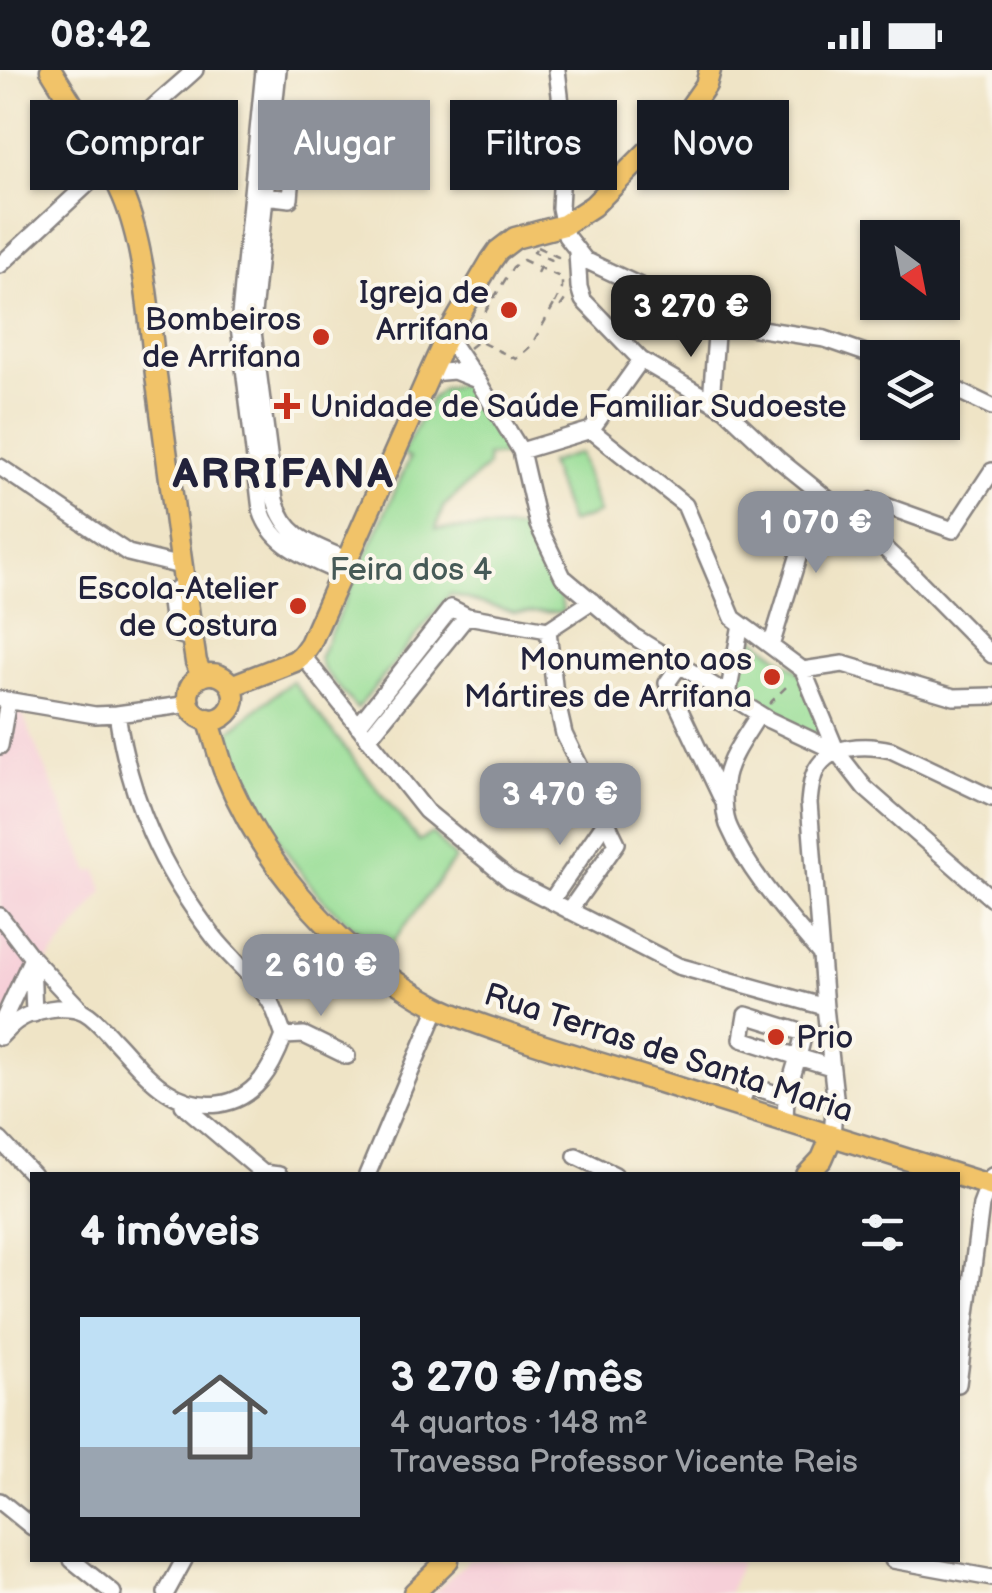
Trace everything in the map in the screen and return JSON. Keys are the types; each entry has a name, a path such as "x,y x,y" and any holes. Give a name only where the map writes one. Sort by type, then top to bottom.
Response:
{"main road":[{"path":"51,70 69,100"},
{"path":"231,686 302,655 447,336 491,261 506,244 528,233 550,230 558,234 593,206 687,112 706,85 710,70"},
{"path":"120,190 139,257 183,575 202,676"},
{"path":"215,674 231,686 234,700 228,712 215,719 197,714 190,704 192,685 202,676 215,674"},
{"name":"Rua Terras de Santa Maria","path":"208,719 236,796 296,890 350,948 386,977 438,1007 519,1038 956,1172"},
{"path":"810,1172 822,1159 832,1136"},
{"name":"Rua Terras de Santa Maria","path":"960,1173 990,1182"},
{"path":"414,1593 446,1562"}],"street":[{"path":"163,100 195,70"},
{"path":"264,70 265,100"},
{"path":"271,100 278,70"},
{"path":"556,70 564,130 558,234 566,236 585,260 717,322 825,339 860,351"},
{"path":"258,179 239,326 260,510 278,540 345,567"},
{"path":"0,265 81,190"},
{"path":"265,190 252,337 275,500 283,521 296,535 345,567"},
{"path":"265,196 290,199 291,190"},
{"path":"577,252 583,300 635,354 725,409 855,521 992,655"},
{"path":"712,401 717,322"},
{"path":"447,336 521,452 538,524 563,577 633,636 760,714 837,752"},
{"path":"521,452 592,430 635,354"},
{"path":"430,372 454,371 478,380"},
{"path":"960,392 992,407"},
{"path":"592,430 685,505 733,618 803,670 837,752 865,788 992,899"},
{"path":"0,467 128,552 183,575"},
{"path":"855,521 872,501 952,530 992,471"},
{"path":"771,646 818,492"},
{"path":"423,657 451,608 467,616 548,630 592,601"},
{"path":"363,732 423,657 467,616"},
{"path":"728,695 741,624"},
{"path":"548,630 564,734 617,843 569,911"},
{"path":"302,655 426,810 510,880 678,966 825,1006"},
{"path":"803,670 843,664 954,697 992,696"},
{"path":"677,669 667,683 725,805"},
{"path":"0,746 4,700 95,715 190,704"},
{"path":"117,714 143,816 162,860 217,941 257,984 284,1036 272,1066 255,1088 228,1103 202,1106 174,1098"},
{"path":"760,714 726,775 728,826 760,881 821,955"},
{"path":"832,1136 835,1096 809,803 815,772 824,758 837,752 862,746 891,750 992,798"},
{"path":"551,901 606,821"},
{"path":"0,916 32,958 157,1085 263,1172"},
{"path":"32,958 34,1014"},
{"path":"0,1026 32,958"},
{"path":"368,1172 438,1007"},
{"path":"0,1037 17,1020 42,1010 68,1008 83,1012"},
{"path":"284,1036 304,1035 347,1056"},
{"path":"785,1122 786,1096 798,1057 831,1067"},
{"path":"739,1107 748,1085 786,1096"},
{"path":"0,1140 30,1172"},
{"path":"576,1156 610,1172"},
{"path":"960,1368 981,1205 990,1182"},
{"path":"0,1501 30,1526"},
{"path":"74,1562 113,1593"},
{"path":"166,1593 183,1562"},
{"path":"934,1564 992,1578"}],"path":[{"path":"537,274 558,234"},
{"path":"534,252 545,253"},
{"path":"522,260 562,278 562,289 532,346 516,360 478,341 476,327 512,266 522,260"},
{"path":"555,303 560,306 570,293"},
{"path":"460,355 478,341"},
{"path":"760,714 803,670"}],"shaded area":[{"path":"0,710 22,713 90,872 97,869 104,891 0,1022"},
{"path":"467,1562 741,1562 729,1593 433,1593"}],"green space":[{"name":"Feira dos 4","path":"460,385 471,388 511,455 487,456 488,466 443,507 436,529 534,528 560,590 563,612 514,613 450,594 357,709 323,669 319,658 410,458 402,454 431,399 443,389"},
{"path":"579,453 599,513 570,523 549,463"},
{"path":"743,630 801,673 830,742 776,720 731,692"},
{"path":"292,681 419,841 432,833 455,859 385,952 327,904 305,878 255,797 228,732"}],"place":[{"name":"Igreja de Arrifana","path":"509,310"},
{"name":"Bombeiros de Arrifana","path":"321,337"},
{"name":"Unidade de Saúde Familiar Sudoeste","path":"287,406"},
{"name":"Escola-Atelier de Costura","path":"298,606"},
{"name":"Monumento aos Mártires de Arrifana","path":"772,677"},
{"name":"Prio","path":"776,1037"}],"district":[{"name":"ARRIFANA","path":"284,473"}]}
